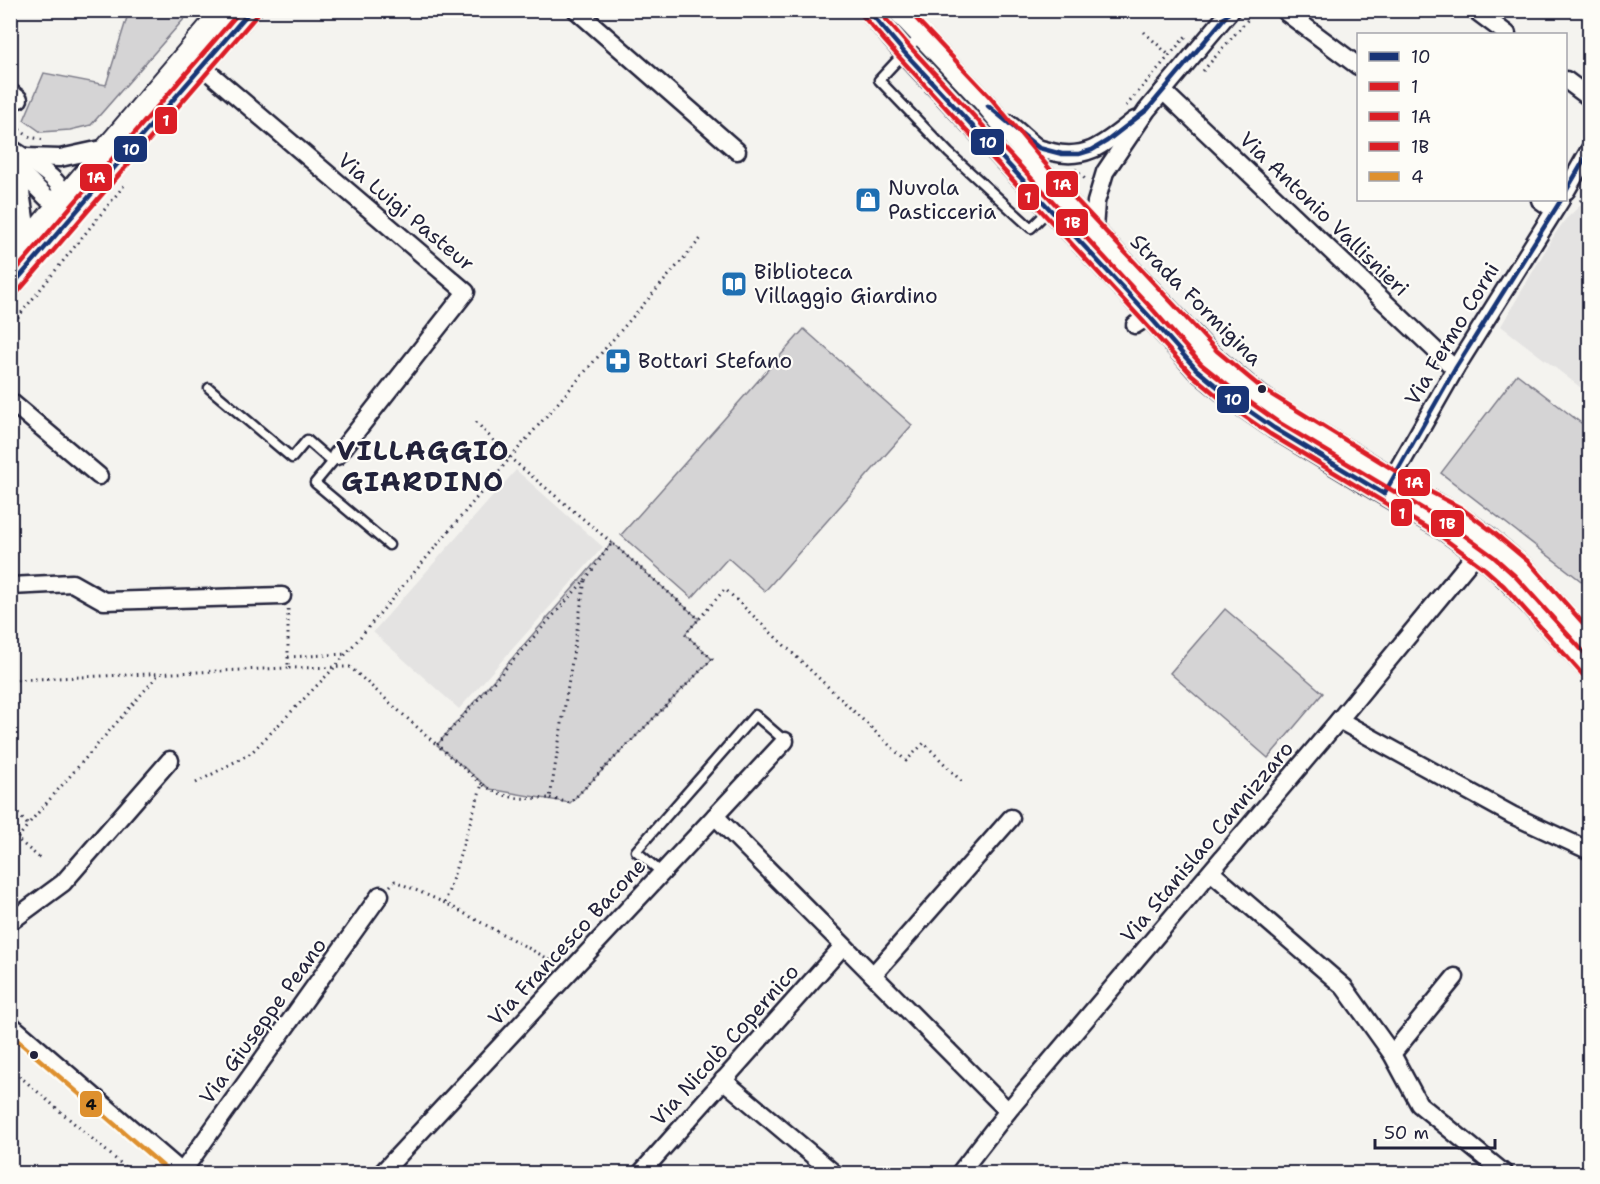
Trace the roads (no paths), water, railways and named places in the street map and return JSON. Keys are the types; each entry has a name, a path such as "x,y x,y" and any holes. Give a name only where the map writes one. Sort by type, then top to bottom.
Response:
{"street":[{"path":"16,255 224,10"},
{"path":"10,289 251,10"},
{"path":"576,10 737,151"},
{"name":"Strada Formigina","path":"868,10 904,52 1056,202 1094,230 1150,316"},
{"name":"Strada Formigina","path":"897,10 984,102 1056,202 1150,316 1212,356 1260,396 1388,486 1457,515 1509,580 1590,671"},
{"path":"1094,230 1096,202 1105,172 1147,110 1231,10"},
{"path":"1475,10 1506,33"},
{"path":"1287,13 1357,65"},
{"name":"Via Luigi Pasteur","path":"186,54 466,292 335,459"},
{"path":"1567,81 1590,98"},
{"name":"Via Antonio Vallisnieri","path":"1163,91 1455,369"},
{"path":"984,102 1039,148 1062,154 1079,154 1092,150 1147,110"},
{"path":"10,148 18,160 22,173 47,198 63,200"},
{"path":"18,160 60,158 106,148"},
{"path":"1567,189 1590,149"},
{"path":"16,255 25,219 18,160"},
{"path":"63,200 64,225"},
{"name":"Via Fermo Corni","path":"1388,486 1455,369 1558,205"},
{"path":"10,401 99,476"},
{"name":"Strada Formigina","path":"1483,545 1524,568 1590,643"},
{"name":"Via Stanislao Cannizzaro","path":"958,1173 1483,545"},
{"path":"10,586 72,584 104,601 282,596"},
{"path":"1339,720 1512,815 1590,850"},
{"name":"Via Francesco Bacone","path":"381,1173 785,741"},
{"path":"10,922 63,883 170,760"},
{"path":"715,816 1008,1111"},
{"path":"873,975 1011,818"},
{"path":"1211,872 1344,987 1392,1054 1419,1104 1505,1173"},
{"name":"Via Giuseppe Peano","path":"183,1173 380,895"},
{"name":"Via Nicolò Copernico","path":"648,1171 723,1080 843,946"},
{"path":"1392,1054 1455,977"},
{"path":"10,1024 183,1173"},
{"path":"723,1080 835,1173"}],"lane":[{"path":"920,36 879,80 949,153 1031,228 1056,202"},
{"path":"209,388 292,458 307,440 335,459 315,483 389,545"},
{"path":"662,873 636,851 755,715 785,741"}],"place":[{"name":"Nuvola Pasticceria","path":"868,200"},
{"name":"Biblioteca Villaggio Giardino","path":"734,284"},
{"name":"Bottari Stefano","path":"618,361"}],"district":[{"name":"VILLAGGIO GIARDINO","path":"423,466"}]}
